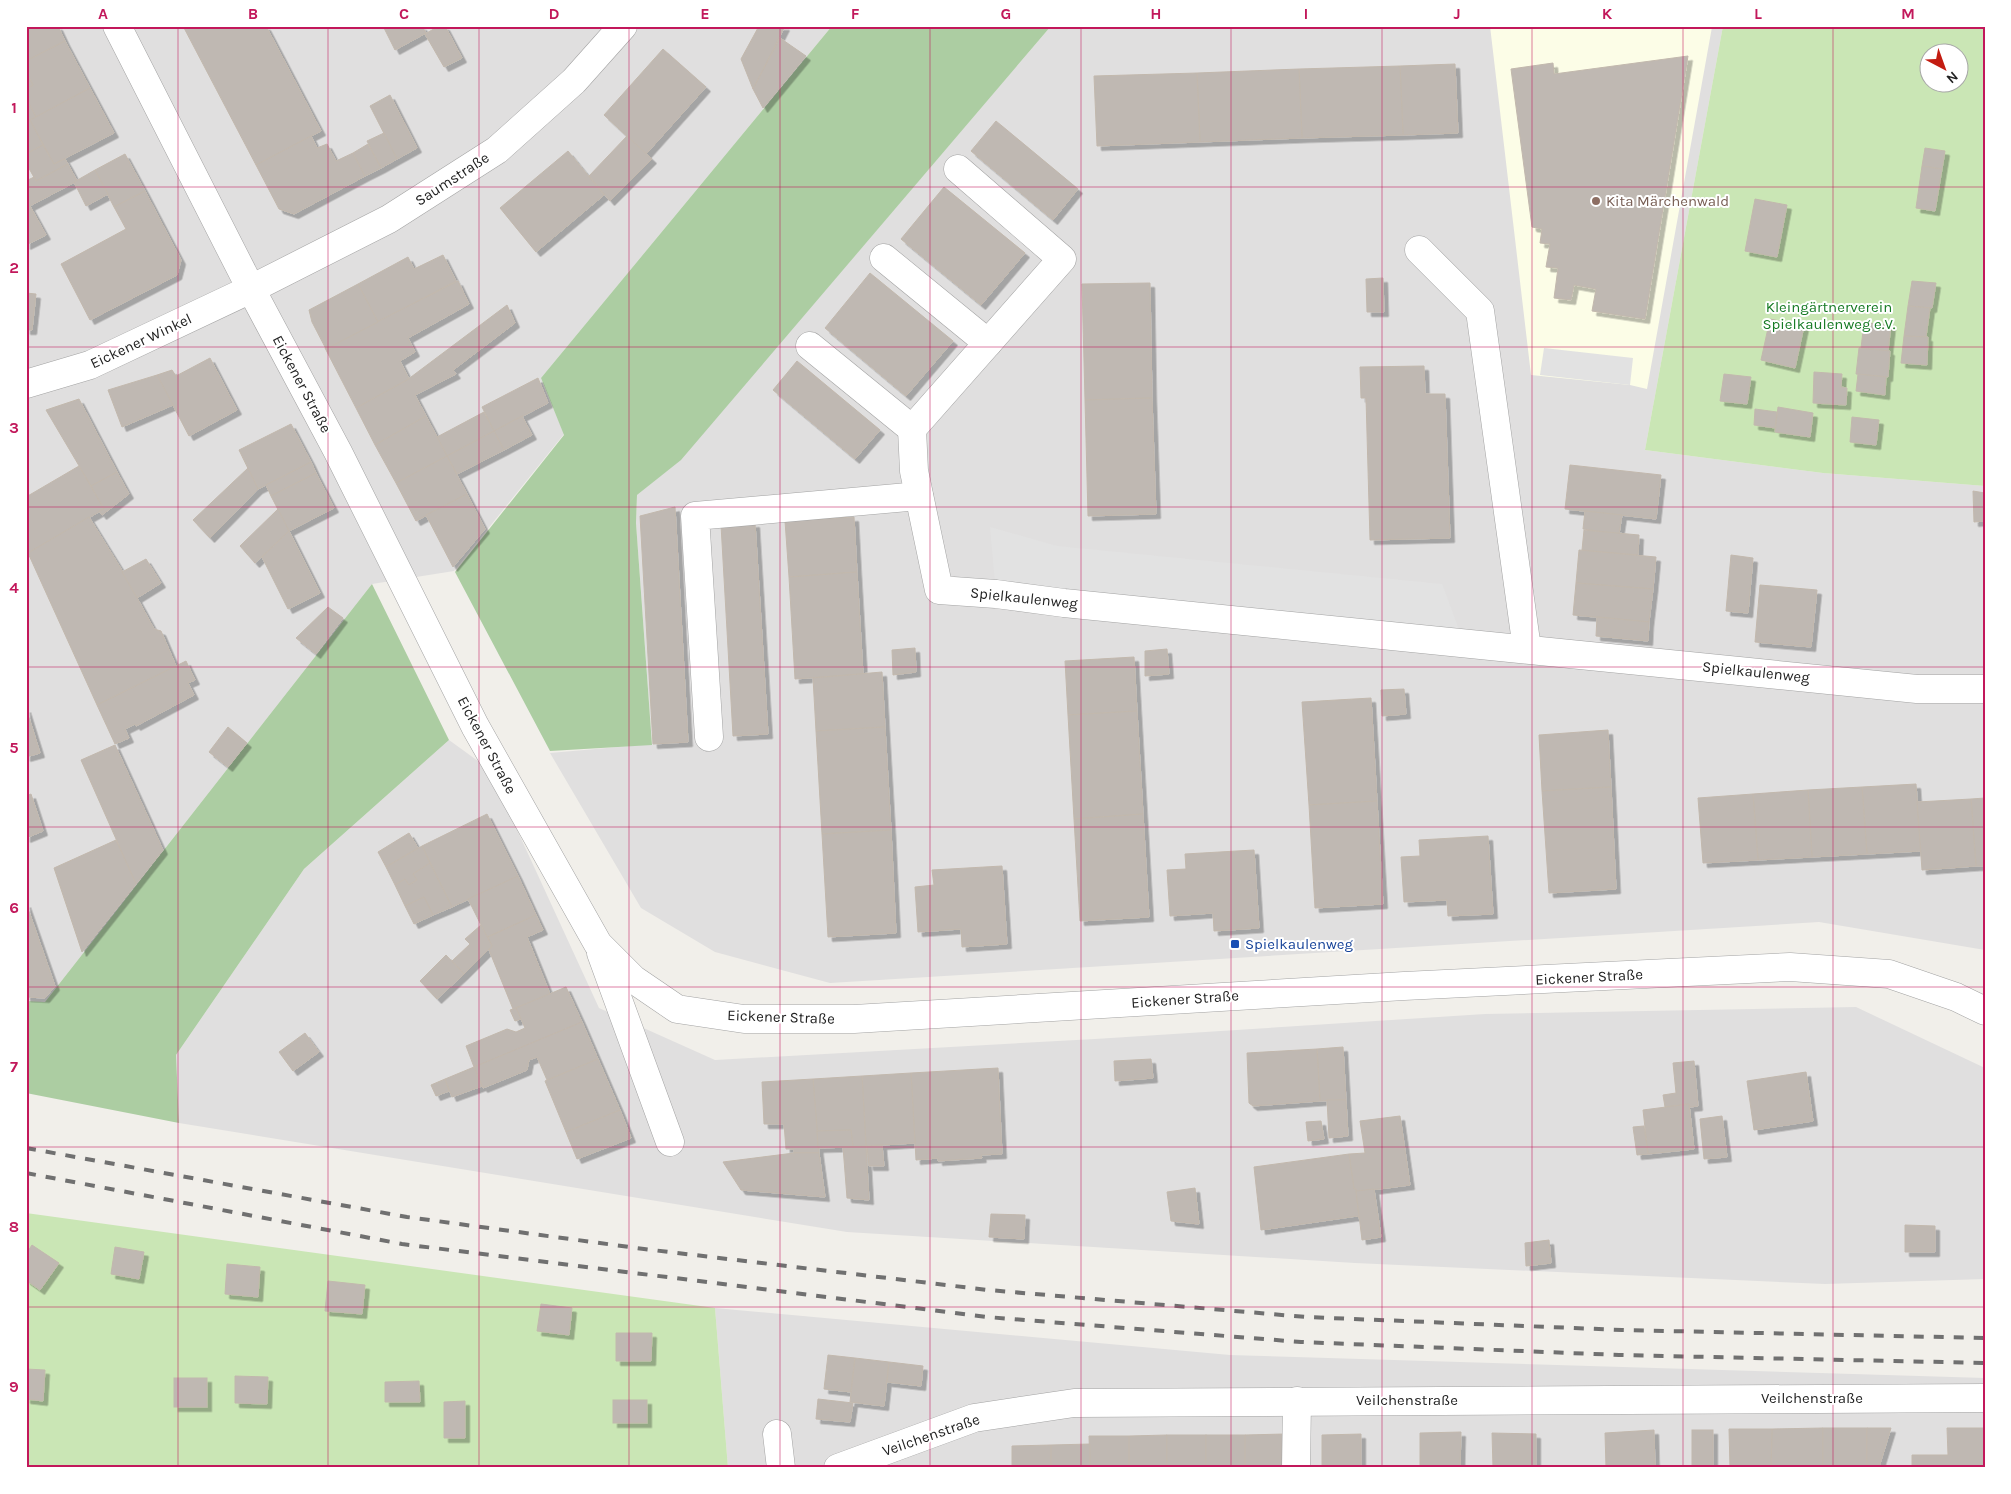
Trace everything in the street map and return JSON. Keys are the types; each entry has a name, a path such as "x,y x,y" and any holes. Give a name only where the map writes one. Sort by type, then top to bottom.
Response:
{"street":[{"name":"Eickener Straße","path":"117,26 251,289 338,452 475,726 598,944 633,979 677,1009 744,1020 854,1019 1386,987 1790,968 1889,974 1956,997 1985,1011"},
{"name":"Saumstraße","path":"251,289 389,219 498,150 574,81 623,26"},
{"path":"709,738 695,516 919,496 914,471 912,429 1062,259 958,169"},
{"path":"1419,250 1480,311 1527,649"},
{"path":"884,258 988,343"},
{"name":"Eickener Winkel","path":"26,384 90,366 251,289"},
{"path":"810,346 912,429"},
{"name":"Spielkaulenweg","path":"919,496 938,590 996,594 1064,603 1917,689 1985,689"},
{"path":"598,944 670,1142"},
{"name":"Veilchenstraße","path":"838,1468 974,1418 1074,1403 1985,1398"},
{"path":"1296,1468 1297,1401"},
{"path":"777,1434 781,1468"}],"shaded area":[{"path":"26,26 832,26 541,378 564,434 454,571 372,584 45,1002 26,1000"},
{"path":"1051,26 1723,26 1645,450 1823,473 1985,486 1985,950 1819,922 830,983 715,952 641,908 550,753 652,744 636,523 637,495 681,459"},
{"name":"Kita Märchenwald","path":"1490,26 1712,27 1647,389 1630,385 1531,375"},
{"path":"1544,348 1633,358 1630,385 1540,375"},
{"path":"990,527 1057,546 1442,584 1464,643 996,594"},
{"path":"449,740 489,769 599,1008 715,1060 1095,1039 1485,1014 1856,1007 1985,1068 1985,1279 1825,1284 1355,1263 847,1232 179,1123 176,1055 304,869"},
{"path":"715,1308 1230,1355 1985,1378 1985,1468 728,1468"}],"green space":[{"path":"832,26 1051,26 681,460 637,495 636,523 652,745 550,751 455,572 564,435 541,378"},
{"name":"Kleingärtnerverein Spielkaulenweg e.V.","path":"1723,26 1985,26 1985,486 1823,473 1645,450"},
{"path":"372,584 449,740 304,869 176,1055 179,1123 26,1093 26,1001 45,1002"},
{"path":"26,1213 715,1308 728,1468 26,1468"}],"building":[{"path":"26,26 58,26 65,41 26,61"},
{"path":"183,26 266,26 321,131 256,165"},
{"path":"383,26 422,26 426,33 395,50"},
{"path":"439,26 445,26 462,58 444,67 425,34"},
{"path":"759,26 785,26 753,89 741,59"},
{"path":"780,38 806,56 763,108 753,89"},
{"path":"65,41 90,88 36,117 26,98 26,89 33,85 26,72 26,61"},
{"path":"663,49 706,87 646,154 604,115"},
{"path":"1688,56 1645,319 1592,311 1596,289 1574,285 1571,300 1554,298 1558,268 1546,267 1550,244 1540,243 1542,229 1532,227 1511,69 1553,63 1554,74"},
{"path":"1455,64 1458,133 1403,135 1400,66"},
{"path":"1400,66 1403,135 1302,138 1299,69"},
{"path":"1299,69 1302,138 1200,142 1197,73"},
{"path":"26,72 33,85 26,89"},
{"path":"1197,73 1200,142 1097,146 1094,76"},
{"path":"90,88 114,133 54,164 30,120"},
{"path":"390,95 417,148 397,159 370,106"},
{"path":"26,98 36,117 26,122"},
{"path":"30,120 43,145 26,154 26,122"},
{"path":"996,121 1078,189 1053,220 971,151"},
{"path":"384,133 397,159 381,168 367,141"},
{"path":"311,136 317,148 327,144 336,161 353,153 365,176 294,214 279,209 256,165"},
{"path":"627,136 652,159 610,201 589,176"},
{"path":"368,144 381,168 365,176 353,153"},
{"path":"43,145 54,164 65,159 68,164 36,181 26,163 26,154"},
{"path":"1925,148 1945,151 1942,169 1922,166"},
{"path":"568,151 604,195 536,252 500,208"},
{"path":"125,154 145,191 114,207 95,170"},
{"path":"68,164 77,181 26,208 26,181 34,177 36,181"},
{"path":"1922,166 1942,169 1935,211 1916,208"},
{"path":"95,170 108,194 86,206 74,182"},
{"path":"944,187 1025,253 981,305 901,239"},
{"path":"145,191 181,260 177,275 90,320 61,264 126,229 114,207"},
{"path":"1755,199 1787,205 1777,257 1745,251"},
{"path":"30,206 46,235 26,245 26,208"},
{"path":"443,255 456,281 378,322 358,284 408,257 414,269"},
{"path":"870,273 953,341 906,396 825,328"},
{"path":"1383,278 1384,312 1367,312 1366,279"},
{"path":"458,281 469,304 408,338 415,352 400,361 409,379 356,408 325,348"},
{"path":"1912,281 1936,283 1932,308 1908,306"},
{"path":"1150,283 1152,398 1085,400 1082,284"},
{"path":"358,284 378,322 326,349 312,322 309,310"},
{"path":"26,293 36,294 32,330 26,330"},
{"path":"507,305 515,323 453,370 456,374 415,395 426,416 375,445 356,408 407,380"},
{"path":"1908,306 1930,308 1926,337 1904,336"},
{"path":"1770,319 1804,326 1795,368 1761,360"},
{"path":"1864,323 1891,325 1888,351 1861,348"},
{"path":"1904,336 1928,337 1927,365 1901,363"},
{"path":"1859,348 1890,351 1888,377 1856,374"},
{"path":"210,358 237,410 189,436 157,375 172,370 176,376"},
{"path":"797,361 880,430 855,459 773,390"},
{"path":"1424,366 1425,394 1445,394 1450,538 1370,540 1366,398 1361,398 1360,367"},
{"path":"1814,372 1842,374 1841,387 1847,388 1846,405 1813,403"},
{"path":"1724,374 1751,377 1747,404 1720,401"},
{"path":"1858,374 1886,377 1885,395 1856,391"},
{"path":"157,375 173,405 122,427 108,390"},
{"path":"538,378 548,403 494,431 482,407"},
{"path":"1152,398 1156,514 1088,516 1085,400"},
{"path":"79,399 117,472 91,486 46,410"},
{"path":"1778,407 1813,413 1810,437 1775,432"},
{"path":"1755,409 1777,412 1775,428 1754,425"},
{"path":"484,412 494,431 447,456 437,437"},
{"path":"426,416 447,456 396,483 375,445"},
{"path":"522,416 532,435 504,450 494,431"},
{"path":"1852,417 1879,420 1876,445 1850,442"},
{"path":"291,424 311,462 258,489 239,450"},
{"path":"494,431 504,450 457,474 447,456"},
{"path":"447,456 467,494 416,521 396,483"},
{"path":"311,462 316,473 271,496 266,485"},
{"path":"1570,465 1661,475 1656,519 1565,509"},
{"path":"79,466 104,509 28,553 26,551 26,497"},
{"path":"248,468 258,489 210,538 193,520"},
{"path":"117,472 129,494 102,515 99,511 104,509 91,486"},
{"path":"316,473 334,508 289,531 271,496"},
{"path":"1973,491 1985,493 1985,521 1974,522"},
{"path":"467,494 485,529 453,567 426,515"},
{"path":"675,507 688,742 653,744 640,516"},
{"path":"278,509 289,531 255,563 240,546"},
{"path":"1585,511 1622,515 1619,534 1583,529"},
{"path":"89,517 123,572 154,629 161,631 176,666 97,705 28,553"},
{"path":"854,517 857,572 789,577 785,521"},
{"path":"755,523 768,734 733,736 721,525"},
{"path":"1584,530 1639,535 1638,555 1582,550"},
{"path":"289,531 320,593 288,609 262,557"},
{"path":"1579,550 1656,557 1653,589 1576,583"},
{"path":"1731,555 1753,558 1748,613 1726,611"},
{"path":"146,559 161,583 137,598 122,572"},
{"path":"857,572 863,674 795,679 789,577"},
{"path":"1576,583 1653,589 1649,622 1573,615"},
{"path":"1760,585 1817,590 1811,647 1755,642"},
{"path":"328,607 343,618 316,654 296,638"},
{"path":"1597,617 1649,622 1648,641 1596,636"},
{"path":"915,648 916,672 893,675 892,650"},
{"path":"1167,649 1169,674 1145,676 1145,651"},
{"path":"1134,657 1137,711 1068,715 1065,661"},
{"path":"186,661 195,680 188,683 194,695 136,726 135,724 125,729 129,738 115,744 97,705"},
{"path":"882,672 885,727 816,731 813,678"},
{"path":"1404,689 1406,714 1382,716 1381,690"},
{"path":"1371,698 1377,801 1309,805 1302,702"},
{"path":"26,708 40,753 26,757"},
{"path":"1137,711 1143,814 1074,819 1068,715"},
{"path":"228,727 247,743 228,767 209,752"},
{"path":"885,727 891,830 822,834 816,731"},
{"path":"1608,730 1611,787 1542,791 1539,735"},
{"path":"115,745 163,850 136,884 81,760"},
{"path":"1916,784 1921,851 1867,854 1862,787"},
{"path":"1611,787 1616,889 1549,893 1542,791"},
{"path":"1862,787 1867,854 1812,857 1808,790"},
{"path":"1808,790 1812,857 1758,860 1753,794"},
{"path":"31,794 43,831 26,838 26,796"},
{"path":"1753,794 1758,860 1703,863 1698,798"},
{"path":"1985,798 1985,866 1976,866 1971,799"},
{"path":"1971,799 1976,866 1922,870 1917,802"},
{"path":"1377,801 1383,904 1315,908 1309,805"},
{"path":"487,814 518,876 452,907 422,846"},
{"path":"1143,814 1149,917 1080,921 1074,819"},
{"path":"891,830 896,933 828,937 822,834"},
{"path":"409,833 418,848 386,867 378,852"},
{"path":"1488,836 1493,914 1448,916 1447,900 1404,902 1401,857 1420,856 1419,840"},
{"path":"116,840 136,884 82,952 54,868"},
{"path":"422,846 430,863 413,874 417,880 409,885 405,879 395,885 386,867"},
{"path":"1254,850 1259,928 1214,931 1213,913 1170,916 1167,870 1186,869 1185,854"},
{"path":"430,863 452,907 433,915 424,897 405,906 395,885 405,879 409,885 417,880 413,874"},
{"path":"1002,866 1007,944 962,947 961,929 918,932 915,887 934,885 932,870"},
{"path":"518,876 536,915 487,937 468,899"},
{"path":"424,897 433,915 414,924 405,906"},
{"path":"26,903 55,986 45,998 26,997"},
{"path":"536,915 543,930 527,937 550,994 513,1009 489,950 492,946 488,937"},
{"path":"481,925 492,946 464,974 452,961 470,944 465,939"},
{"path":"446,955 464,974 437,999 420,981"},
{"path":"566,987 582,1022 474,1067 466,1046 507,1029 516,1032 525,1028 516,1008"},
{"path":"516,1008 521,1019 515,1021 510,1010"},
{"path":"582,1022 598,1059 547,1080 537,1057 529,1060 527,1070 483,1088 474,1067"},
{"path":"305,1033 319,1052 293,1071 279,1052"},
{"path":"1343,1047 1346,1100 1320,1101 1317,1049"},
{"path":"1317,1049 1320,1101 1253,1106 1249,1103 1247,1053"},
{"path":"598,1059 620,1110 566,1132 545,1081"},
{"path":"1151,1059 1153,1078 1115,1081 1114,1061"},
{"path":"1694,1061 1698,1106 1690,1107 1689,1104 1665,1107 1663,1095 1676,1093 1673,1063"},
{"path":"474,1067 482,1086 452,1097 445,1079"},
{"path":"998,1068 1002,1154 981,1155 982,1158 938,1161 938,1158 916,1160 911,1073"},
{"path":"1806,1072 1813,1121 1754,1130 1747,1081"},
{"path":"911,1073 915,1143 866,1146 862,1076"},
{"path":"862,1076 866,1146 853,1147 851,1130 817,1131 813,1079"},
{"path":"445,1079 449,1091 436,1096 431,1085"},
{"path":"813,1079 819,1153 794,1153 794,1149 786,1149 784,1124 764,1124 762,1082"},
{"path":"1327,1100 1346,1100 1348,1136 1329,1138"},
{"path":"1689,1104 1694,1149 1648,1154 1643,1110"},
{"path":"620,1110 631,1138 577,1159 566,1132"},
{"path":"1400,1116 1410,1185 1356,1192 1349,1154 1365,1153 1360,1121"},
{"path":"1722,1116 1727,1157 1704,1159 1700,1119"},
{"path":"1321,1121 1324,1139 1308,1141 1306,1122"},
{"path":"1644,1126 1648,1154 1637,1155 1633,1127"},
{"path":"851,1130 853,1147 818,1148 817,1131"},
{"path":"882,1145 884,1166 869,1166 867,1146"},
{"path":"866,1146 869,1200 847,1198 843,1147"},
{"path":"794,1153 819,1153 825,1197 741,1190 723,1162"},
{"path":"1349,1154 1354,1189 1356,1189 1359,1218 1357,1216 1261,1230 1254,1167"},
{"path":"1195,1188 1199,1224 1171,1221 1167,1192"},
{"path":"1374,1189 1381,1237 1362,1240 1356,1191"},
{"path":"991,1214 1025,1215 1024,1239 989,1237"},
{"path":"1905,1225 1935,1226 1935,1252 1905,1252"},
{"path":"1549,1240 1551,1263 1526,1266 1525,1243"},
{"path":"32,1245 59,1263 40,1290 26,1280 26,1254"},
{"path":"115,1247 144,1252 139,1279 111,1274"},
{"path":"227,1264 260,1267 258,1297 225,1294"},
{"path":"328,1281 365,1285 362,1314 325,1311"},
{"path":"541,1304 572,1308 569,1335 537,1331"},
{"path":"616,1333 652,1333 651,1361 616,1361"},
{"path":"828,1355 855,1358 851,1392 824,1389"},
{"path":"855,1358 889,1362 884,1406 850,1402"},
{"path":"889,1362 923,1366 921,1386 887,1382"},
{"path":"26,1369 45,1370 43,1401 26,1399"},
{"path":"235,1376 268,1377 267,1404 235,1403"},
{"path":"174,1378 207,1378 207,1407 174,1407"},
{"path":"419,1381 420,1402 385,1402 385,1382"},
{"path":"818,1399 853,1403 850,1422 816,1419"},
{"path":"613,1400 647,1400 647,1423 613,1423"},
{"path":"465,1401 465,1438 444,1438 444,1402"},
{"path":"1823,1428 1823,1468 1771,1468 1772,1429"},
{"path":"1823,1428 1867,1428 1867,1468 1823,1468"},
{"path":"1867,1428 1891,1428 1879,1467 1867,1467"},
{"path":"1947,1428 1985,1428 1985,1468 1912,1468 1912,1455 1948,1455"},
{"path":"1729,1429 1772,1429 1771,1468 1730,1468"},
{"path":"1654,1430 1655,1468 1606,1468 1605,1433"},
{"path":"1692,1430 1713,1430 1713,1467 1692,1467"},
{"path":"1461,1432 1460,1468 1420,1468 1420,1433"},
{"path":"1492,1433 1536,1434 1536,1468 1493,1468"},
{"path":"1284,1434 1284,1468 1245,1468 1245,1435"},
{"path":"1361,1434 1361,1468 1322,1468 1322,1435"},
{"path":"1167,1435 1167,1468 1129,1468 1129,1436"},
{"path":"1167,1435 1206,1435 1206,1468 1167,1468"},
{"path":"1206,1435 1245,1435 1245,1468 1206,1468"},
{"path":"1089,1436 1129,1436 1129,1468 1090,1468"},
{"path":"1090,1444 1090,1468 1051,1468 1051,1445"},
{"path":"1051,1445 1051,1468 1012,1468 1012,1446"}],"railway":[{"path":"26,1148 407,1217 644,1249 988,1290 1306,1317 1622,1330 1985,1338"},
{"path":"26,1173 402,1244 987,1317 1301,1342 1619,1355 1985,1363"}],"place":[{"name":"Kita Märchenwald","path":"1596,201"},
{"name":"Spielkaulenweg","path":"1235,944"}]}
